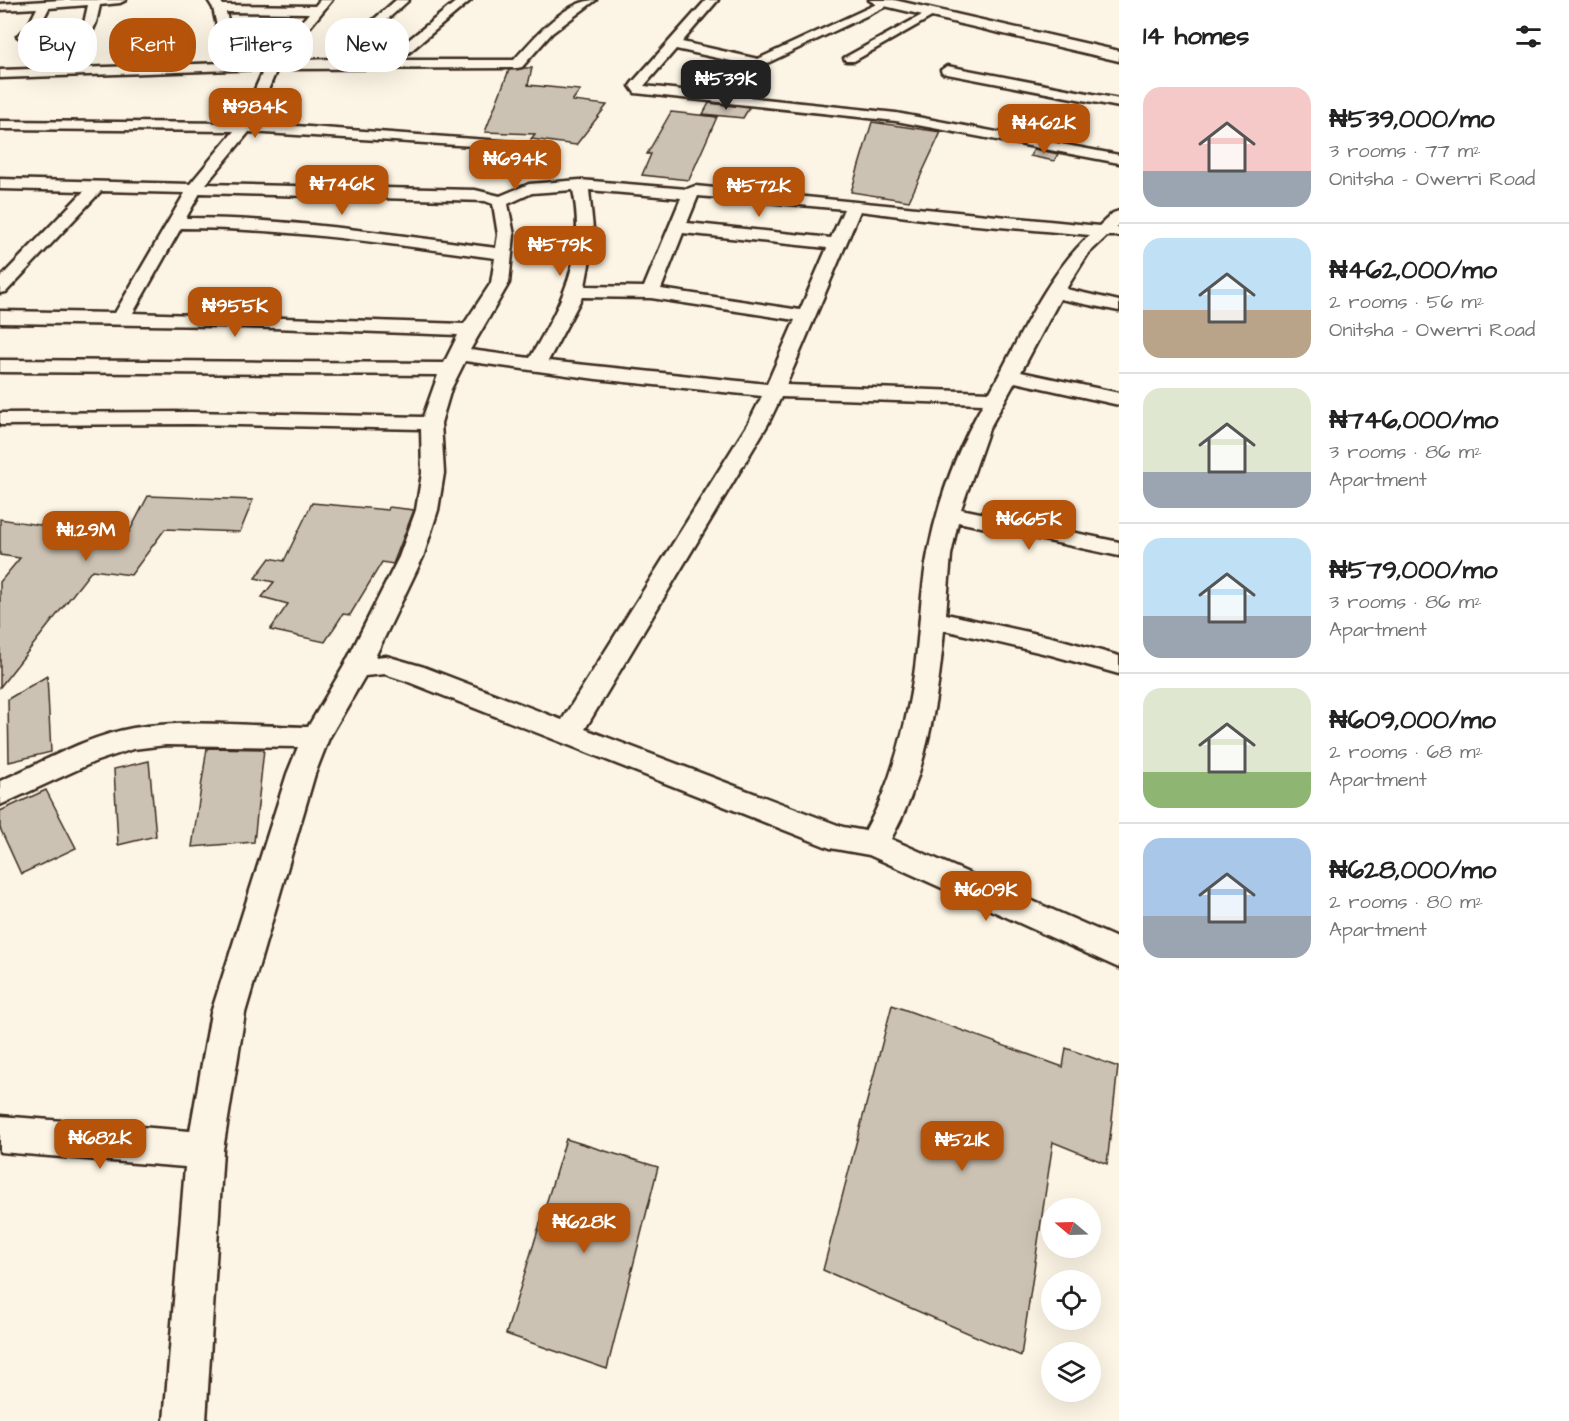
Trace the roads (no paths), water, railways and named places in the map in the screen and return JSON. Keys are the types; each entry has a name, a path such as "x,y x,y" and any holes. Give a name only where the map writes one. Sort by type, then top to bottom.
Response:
{"highway":[{"path":"906,0 1119,50"},
{"path":"882,1 1119,56"}],"street":[{"path":"0,7 120,0"},
{"path":"379,18 403,0"},
{"path":"409,46 465,0"},
{"path":"409,63 517,64 548,30 590,0"},
{"path":"712,0 637,86 640,90 896,117 1119,159"},
{"path":"91,18 94,1"},
{"path":"672,44 759,63 882,1"},
{"path":"217,4 322,5"},
{"path":"38,18 44,5"},
{"path":"311,18 322,5"},
{"path":"850,58 931,13"},
{"path":"97,70 208,67"},
{"path":"947,70 1119,103"},
{"path":"0,74 45,72"},
{"path":"121,318 196,187 245,127 269,72"},
{"path":"0,125 245,127 515,146"},
{"path":"0,184 475,195 489,197 500,202 529,189 580,185 690,194"},
{"path":"536,364 575,291 586,242 586,208 580,185"},
{"path":"0,288 97,186"},
{"path":"651,293 690,194 695,190 854,205 954,218 1114,226"},
{"path":"185,1421 205,1150 228,1012 301,774 316,737 357,667 411,557 427,510 433,473 431,423 441,389 470,330 500,283 506,235 500,202"},
{"path":"568,734 752,434 774,391 854,205"},
{"path":"175,223 244,223 295,227 505,254"},
{"path":"873,844 891,812 908,762 927,676 939,555 948,513 979,429 1055,292 1082,251 1114,226"},
{"path":"677,227 837,244"},
{"path":"575,291 651,293 806,316"},
{"path":"1055,292 1119,306"},
{"path":"0,317 220,320 470,330"},
{"path":"0,366 454,362 536,364 774,391 996,398"},
{"path":"1009,375 1119,399"},
{"path":"0,419 191,418 431,423"},
{"path":"948,513 1119,549"},
{"path":"933,619 1051,646 1119,665"},
{"path":"357,667 386,665 415,674 841,839 873,844 1119,954"},
{"path":"0,795 84,755 131,739 166,735 316,737"},
{"path":"0,1134 205,1150"}]}
